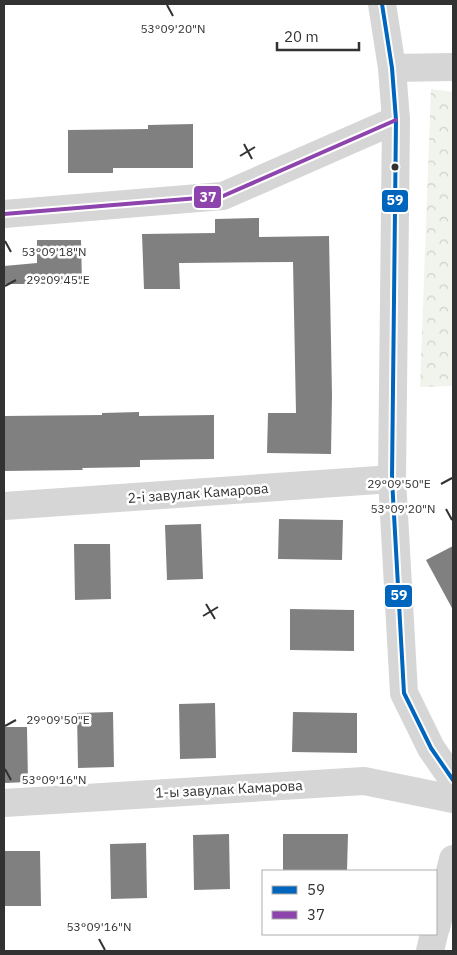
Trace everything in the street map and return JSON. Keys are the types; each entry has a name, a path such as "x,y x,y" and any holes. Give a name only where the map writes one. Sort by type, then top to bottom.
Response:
{"street":[{"path":"382,4 392,68 396,120 392,479 404,693 431,748 453,780"},
{"path":"392,68 453,67"},
{"path":"4,214 223,196 396,120"},
{"name":"2-і завулак Камарова","path":"4,506 392,479"},
{"name":"1-ы завулак Камарова","path":"4,803 364,781 453,798"},
{"path":"437,924 453,859"},
{"path":"430,951 434,935"}],"green space":[{"path":"431,89 453,92 453,386 420,387"}],"building":[{"path":"193,124 193,168 113,168 113,173 68,173 68,130 148,129 148,125"},
{"path":"259,218 259,237 329,236 332,395 331,454 267,453 268,413 296,413 293,262 179,263 180,289 144,289 142,234 215,233 215,219"},
{"path":"37,240 81,240 82,284 4,284 4,266 37,263"},
{"path":"139,412 139,416 214,415 214,459 140,460 140,467 4,471 4,416 102,415 102,413"},
{"path":"279,519 343,520 342,560 278,559"},
{"path":"201,524 203,579 167,580 165,525"},
{"path":"74,544 110,544 111,599 75,600"},
{"path":"453,546 453,610 426,560"},
{"path":"290,609 354,610 354,651 290,650"},
{"path":"215,703 216,758 180,759 179,704"},
{"path":"113,712 114,767 78,768 77,713"},
{"path":"293,712 357,713 357,753 292,752"},
{"path":"4,727 27,727 28,782 4,783"},
{"path":"229,834 230,889 194,890 193,835"},
{"path":"283,834 348,834 347,870 283,870"},
{"path":"146,843 147,898 111,899 110,844"},
{"path":"4,851 40,851 41,906 5,906"}],"transit line":[{"name":"59","path":"382,4 392,68 396,120 392,479 404,693 431,748 453,780"},
{"name":"37","path":"4,214 223,196 396,120"}]}
